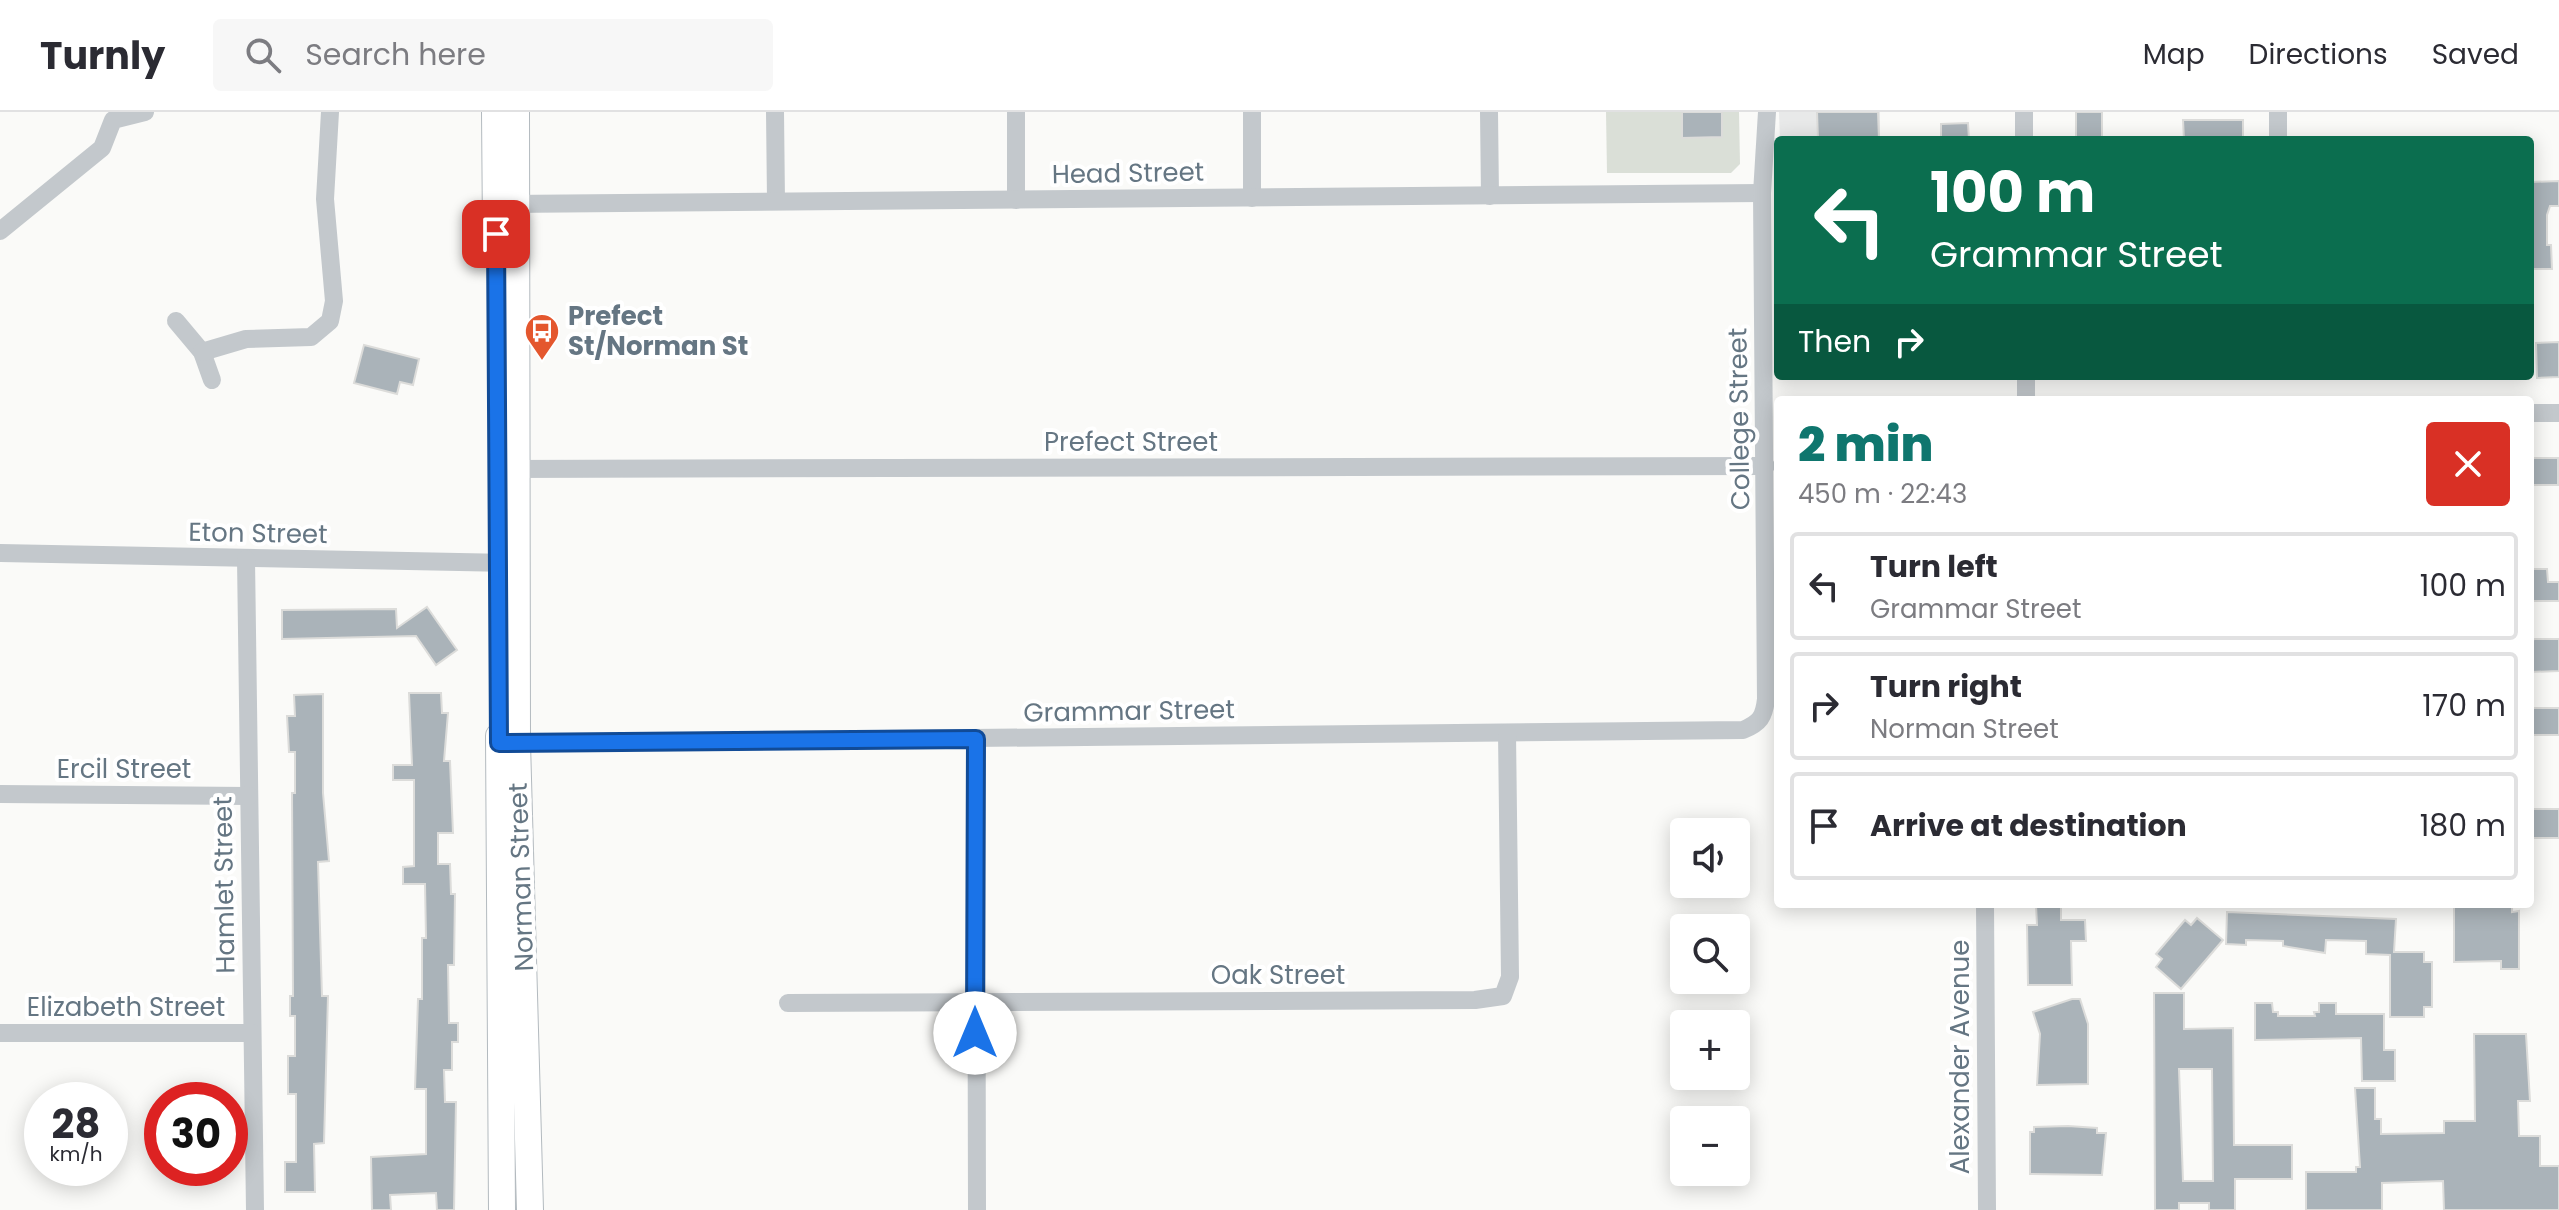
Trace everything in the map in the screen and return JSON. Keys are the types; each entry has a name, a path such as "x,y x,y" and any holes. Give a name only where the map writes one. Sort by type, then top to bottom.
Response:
{"main road":[{"name":"Norman Street","path":"495,112 505,204 508,743 502,1210"},
{"name":"Norman Street","path":"505,204 516,112"},
{"name":"Norman Street","path":"508,743 530,1210"}],"street":[{"path":"0,231 102,148 105,116 145,112"},
{"path":"202,352 246,339 307,338 323,330 330,321 334,301 325,199 330,112"},
{"path":"775,112 776,201"},
{"path":"1016,112 1016,200"},
{"path":"1252,112 1252,198"},
{"path":"1489,112 1490,196"},
{"name":"College Street","path":"1757,724 1764,715 1766,699 1766,466 1772,420 1762,193 1767,112"},
{"path":"2024,112 2024,136"},
{"path":"2278,112 2278,136"},
{"name":"Head Street","path":"505,204 1762,193"},
{"path":"176,321 202,352 212,380"},
{"path":"2534,413 2559,413"},
{"name":"Prefect Street","path":"506,469 1766,466"},
{"name":"Eton Street","path":"0,553 507,562"},
{"name":"Hamlet Street","path":"246,559 255,1210"},
{"name":"Grammar Street","path":"508,743 1743,730 1757,724"},
{"name":"Oak Street","path":"788,1003 1509,1001 1507,733"},
{"path":"976,739 977,1210"},
{"name":"Ercil Street","path":"0,794 249,796"},
{"name":"Alexander Avenue","path":"1985,908 1987,1210"},
{"name":"Elizabeth Street","path":"0,1033 252,1033"}],"shaded area":[{"path":"1606,112 1739,112 1740,164 1731,173 1607,173"},
{"path":"1779,112 1880,112 1880,136 1780,136"}],"building":[{"path":"1682,112 1722,112 1722,137 1682,138"},
{"path":"1817,112 1878,112 1879,136 1818,136"},
{"path":"2076,112 2102,112 2102,136 2076,136"},
{"path":"2183,120 2243,120 2243,136 2184,136"},
{"path":"1968,123 1969,136 1941,136 1941,124"},
{"path":"2559,181 2559,206 2550,206 2547,215 2547,245 2551,245 2552,269 2534,269 2534,182"},
{"path":"2559,342 2559,377 2537,378 2536,343"},
{"path":"364,345 419,359 413,385 400,382 397,394 354,383"},
{"path":"2534,458 2558,458 2558,485 2534,485"},
{"path":"2534,569 2547,569 2548,582 2559,582 2559,601 2534,601"},
{"path":"427,607 457,650 436,665 416,636 282,639 282,610 396,609 397,628"},
{"path":"2534,639 2559,639 2559,671 2534,672"},
{"path":"409,693 441,693 442,713 448,713 444,761 450,761 453,833 438,833 438,864 450,864 451,894 455,894 454,965 448,965 449,1023 458,1023 458,1042 452,1042 452,1070 444,1070 445,1102 456,1102 454,1210 437,1210 436,1193 390,1195 391,1210 372,1210 371,1157 426,1154 426,1089 415,1089 418,999 422,999 422,938 426,938 425,884 403,884 403,867 414,866 414,780 393,780 393,765 412,765"},
{"path":"323,694 323,793 329,861 318,862 322,996 328,996 324,1143 314,1144 315,1192 285,1192 285,1162 296,1162 296,1094 288,1094 288,1056 295,1056 295,1016 290,1016 290,996 293,996 292,793 295,793 295,752 289,752 287,716 295,716 294,695"},
{"path":"2534,708 2559,708 2559,735 2534,735"},
{"path":"2534,809 2559,809 2559,838 2534,838"},
{"path":"2036,908 2061,908 2061,920 2085,920 2086,941 2071,941 2072,985 2028,985 2027,925 2037,925"},
{"path":"2454,908 2512,908 2512,912 2519,911 2519,969 2501,969 2501,961 2454,962"},
{"path":"2227,912 2396,919 2394,952 2424,952 2424,962 2432,962 2432,1007 2424,1007 2424,1017 2390,1017 2390,955 2366,954 2366,941 2326,940 2325,953 2283,946 2283,941 2246,940 2246,945 2226,944"},
{"path":"2197,918 2223,940 2181,989 2156,967 2162,959 2156,954 2185,920 2191,925"},
{"path":"2154,993 2184,993 2184,1029 2233,1028 2234,1145 2292,1145 2292,1179 2235,1179 2235,1210 2209,1210 2209,1203 2179,1203 2179,1210 2155,1210","holes":["2179,1069 2212,1069 2213,1181 2183,1181"]},
{"path":"2080,999 2088,1024 2088,1084 2037,1085 2040,1034 2033,1012"},
{"path":"2255,1003 2272,1003 2273,1012 2278,1012 2278,1016 2315,1016 2314,1012 2319,1012 2319,1003 2336,1003 2336,1014 2384,1014 2384,1050 2395,1050 2395,1081 2362,1081 2361,1038 2255,1040"},
{"path":"2474,1034 2526,1034 2530,1101 2518,1101 2519,1136 2540,1136 2540,1166 2559,1166 2559,1210 2444,1210 2443,1181 2382,1183 2382,1210 2306,1210 2306,1172 2356,1172 2356,1167 2360,1167 2355,1088 2375,1088 2375,1119 2381,1119 2381,1134 2444,1133 2444,1121 2475,1121"},
{"path":"2034,1127 2097,1128 2097,1133 2106,1133 2102,1175 2030,1174 2030,1132 2034,1132"}],"place":[{"name":"Prefect St/Norman St","path":"542,362"}],"route":[{"path":"496,234 499,743 976,739 975,1033"}]}
